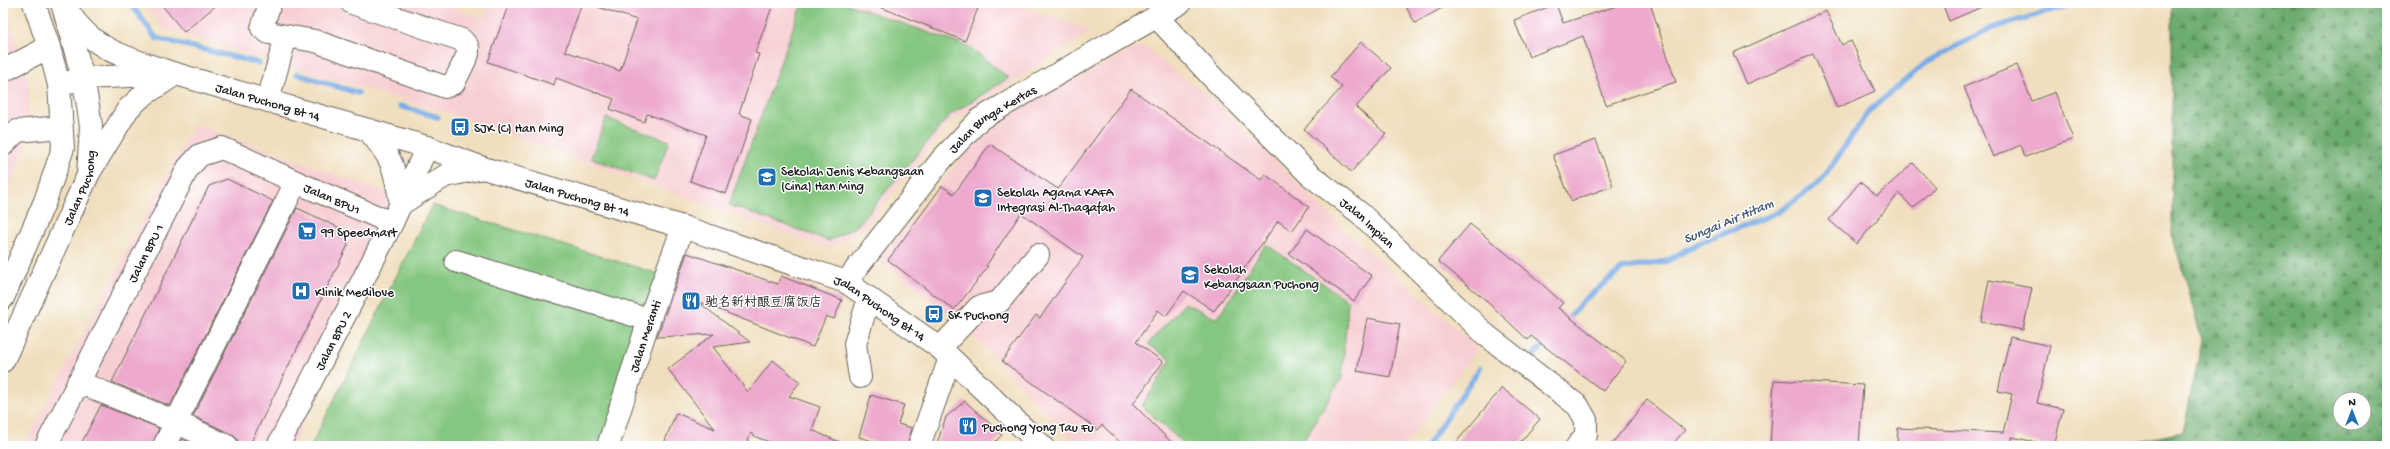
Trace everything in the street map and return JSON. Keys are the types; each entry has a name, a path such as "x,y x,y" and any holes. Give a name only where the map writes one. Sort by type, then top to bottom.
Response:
{"street":[{"name":"Jalan Puchong","path":"3,298 46,201 63,148 59,85 49,47 34,3"},
{"name":"Jalan Puchong","path":"3,361 88,175 91,126 83,78 63,3"},
{"path":"63,3 78,27 99,46 176,74"},
{"path":"270,3 262,28 268,33 315,41 445,87 454,83 468,54 468,46 462,40 352,3"},
{"name":"Jalan Bunga Kertas","path":"846,282 942,159 980,119 1180,3"},
{"name":"Jalan Impian","path":"1156,16 1215,80 1310,175 1361,214 1486,335 1578,406 1586,420 1586,435 1577,446"},
{"path":"268,100 286,36"},
{"path":"3,71 49,47"},
{"path":"88,175 128,109 142,96 176,74"},
{"name":"Jalan Puchong Bt 14","path":"59,85 83,78 176,74 368,130 483,168 683,227 846,282 945,353 1042,446"},
{"path":"3,145 17,131 62,127"},
{"path":"368,130 388,153 394,166 396,214"},
{"name":"Jalan BPU 1","path":"46,446 188,168 200,155 222,148 296,182"},
{"name":"Jalan BPU 2","path":"278,446 396,214 426,148"},
{"path":"396,214 445,176 483,168"},
{"path":"164,446 296,182"},
{"name":"Jalan BPU1","path":"296,182 396,214"},
{"name":"Jalan Meranti","path":"608,446 649,320 683,227"},
{"path":"919,446 945,353 979,307 999,302 1038,255"},
{"path":"456,261 649,320"},
{"path":"860,377 855,344 869,298"},
{"path":"78,382 176,422 227,446"}],"shaded area":[{"path":"3,3 29,85 28,143 3,204"},
{"name":"Sekolah Jenis Kebangsaan (Cina) Han Ming","path":"144,3 440,3 483,19 489,3 1013,3 1091,31 950,123 862,230 827,248 461,117 164,29"},
{"name":"Sekolah Kebangsaan Puchong","path":"1142,45 1218,104 1347,232 1478,348 1404,446 1079,446 955,318 879,259 978,138 1031,102"},
{"path":"194,124 410,201 293,446 24,446"}],"green space":[{"path":"802,3 845,3 969,47 1009,78 950,115 858,225 829,241 729,205"},
{"path":"2172,3 2387,3 2387,446 2114,446 2183,432 2202,340 2172,234"},
{"path":"606,118 669,141 654,181 591,158"},
{"path":"432,205 659,274 601,446 311,446"},
{"path":"1266,244 1348,301 1342,378 1300,446 1186,446 1142,406 1171,360 1148,344 1185,303 1217,319"}],"building":[{"path":"160,3 219,3 184,32"},
{"path":"509,3 582,3 565,51 620,71 637,20 595,6 595,3 760,3 772,7 755,53 759,54 739,114 752,119 726,194 690,181 706,135 647,114 644,122 610,109 614,99 556,78 554,85 488,62"},
{"path":"870,3 980,3 965,41"},
{"path":"1404,3 1451,3 1415,23"},
{"path":"1626,3 1650,3 1676,82 1606,105 1583,36 1529,57 1514,20 1556,4 1563,23"},
{"path":"1942,3 1991,3 1949,21"},
{"path":"1826,11 1842,45 1851,41 1875,91 1837,108 1813,54 1747,84 1733,53"},
{"path":"1361,42 1391,68 1356,107 1386,134 1351,172 1304,129 1342,87 1330,77"},
{"path":"2017,65 2032,101 2055,92 2073,139 2025,157 2021,145 1993,157 1964,87"},
{"path":"1131,89 1261,180 1265,174 1309,207 1292,231 1278,221 1214,311 1184,291 1166,316 1158,310 1136,342 1163,362 1133,404 1175,446 1124,446 1102,425 1098,430 1002,361 1036,315 1040,318 1083,257 1021,213 986,266 988,267 954,310 888,260 942,186 954,194 990,144 1058,189"},
{"path":"1596,140 1613,186 1571,201 1553,155"},
{"path":"1913,163 1935,187 1913,208 1899,193 1857,244 1829,220 1860,182 1877,196"},
{"path":"227,179 273,201 170,406 112,382 209,186"},
{"path":"297,208 344,230 348,245 249,446 239,446 237,439 233,435 193,416"},
{"path":"1470,224 1523,267 1563,303 1558,308 1626,361 1603,391 1531,336 1528,340 1481,296 1438,261"},
{"path":"1307,229 1372,276 1354,301 1289,254"},
{"path":"687,253 778,284 781,276 842,300 834,319 826,316 813,347 697,301 750,342 713,347 748,392 773,360 800,382 789,396 820,407 812,430 848,446 780,446 756,437 751,433 747,442 754,446 663,446 676,413 715,429 668,369 714,334 657,337"},
{"path":"1989,280 2032,288 2023,330 1981,322"},
{"path":"1367,318 1400,324 1390,377 1357,371"},
{"path":"2010,337 2050,346 2037,403 2063,409 2054,446 2012,437 2012,446 1897,446 1898,428 2003,433 2012,394 1998,391"},
{"path":"1774,380 1863,385 1859,446 1770,446"},
{"path":"1502,388 1540,419 1517,446 1453,446"},
{"path":"871,395 904,405 898,424 912,428 907,446 889,446 859,437"},
{"path":"1647,400 1685,430 1671,446 1610,446"},
{"name":"Puchong Yong Tau Fu","path":"965,401 1002,435 991,446 936,446 946,417"},
{"path":"101,405 159,428 152,446 80,446"},
{"path":"182,439 198,446 178,446"}],"waterway":[{"name":"Sungai Air Hitam","path":"130,3 156,38 259,63"},
{"name":"Sungai Air Hitam","path":"1565,322 1585,299 1622,269 1667,261 1697,244 1779,212 1822,180 1869,111 1928,61 1989,29 2066,6"},
{"name":"Sungai Air Hitam","path":"297,74 358,93"},
{"name":"Sungai Air Hitam","path":"400,106 438,117"},
{"name":"Sungai Air Hitam","path":"1531,358 1548,340"},
{"name":"Sungai Air Hitam","path":"1427,446 1480,368"}],"place":[{"name":"SJK (C) Han Ming","path":"460,127"},
{"name":"Sekolah Jenis Kebangsaan (Cina) Han Ming","path":"767,177"},
{"name":"Sekolah Agama KAFA Integrasi Al-Thaqafah","path":"983,198"},
{"name":"99 Speedmart","path":"307,231"},
{"name":"Sekolah Kebangsaan Puchong","path":"1190,275"},
{"name":"Klinik Medilove","path":"301,291"},
{"name":"驰名新村酿豆腐饭店","path":"691,301"},
{"name":"SK Puchong","path":"934,314"},
{"name":"Puchong Yong Tau Fu","path":"968,426"}]}
